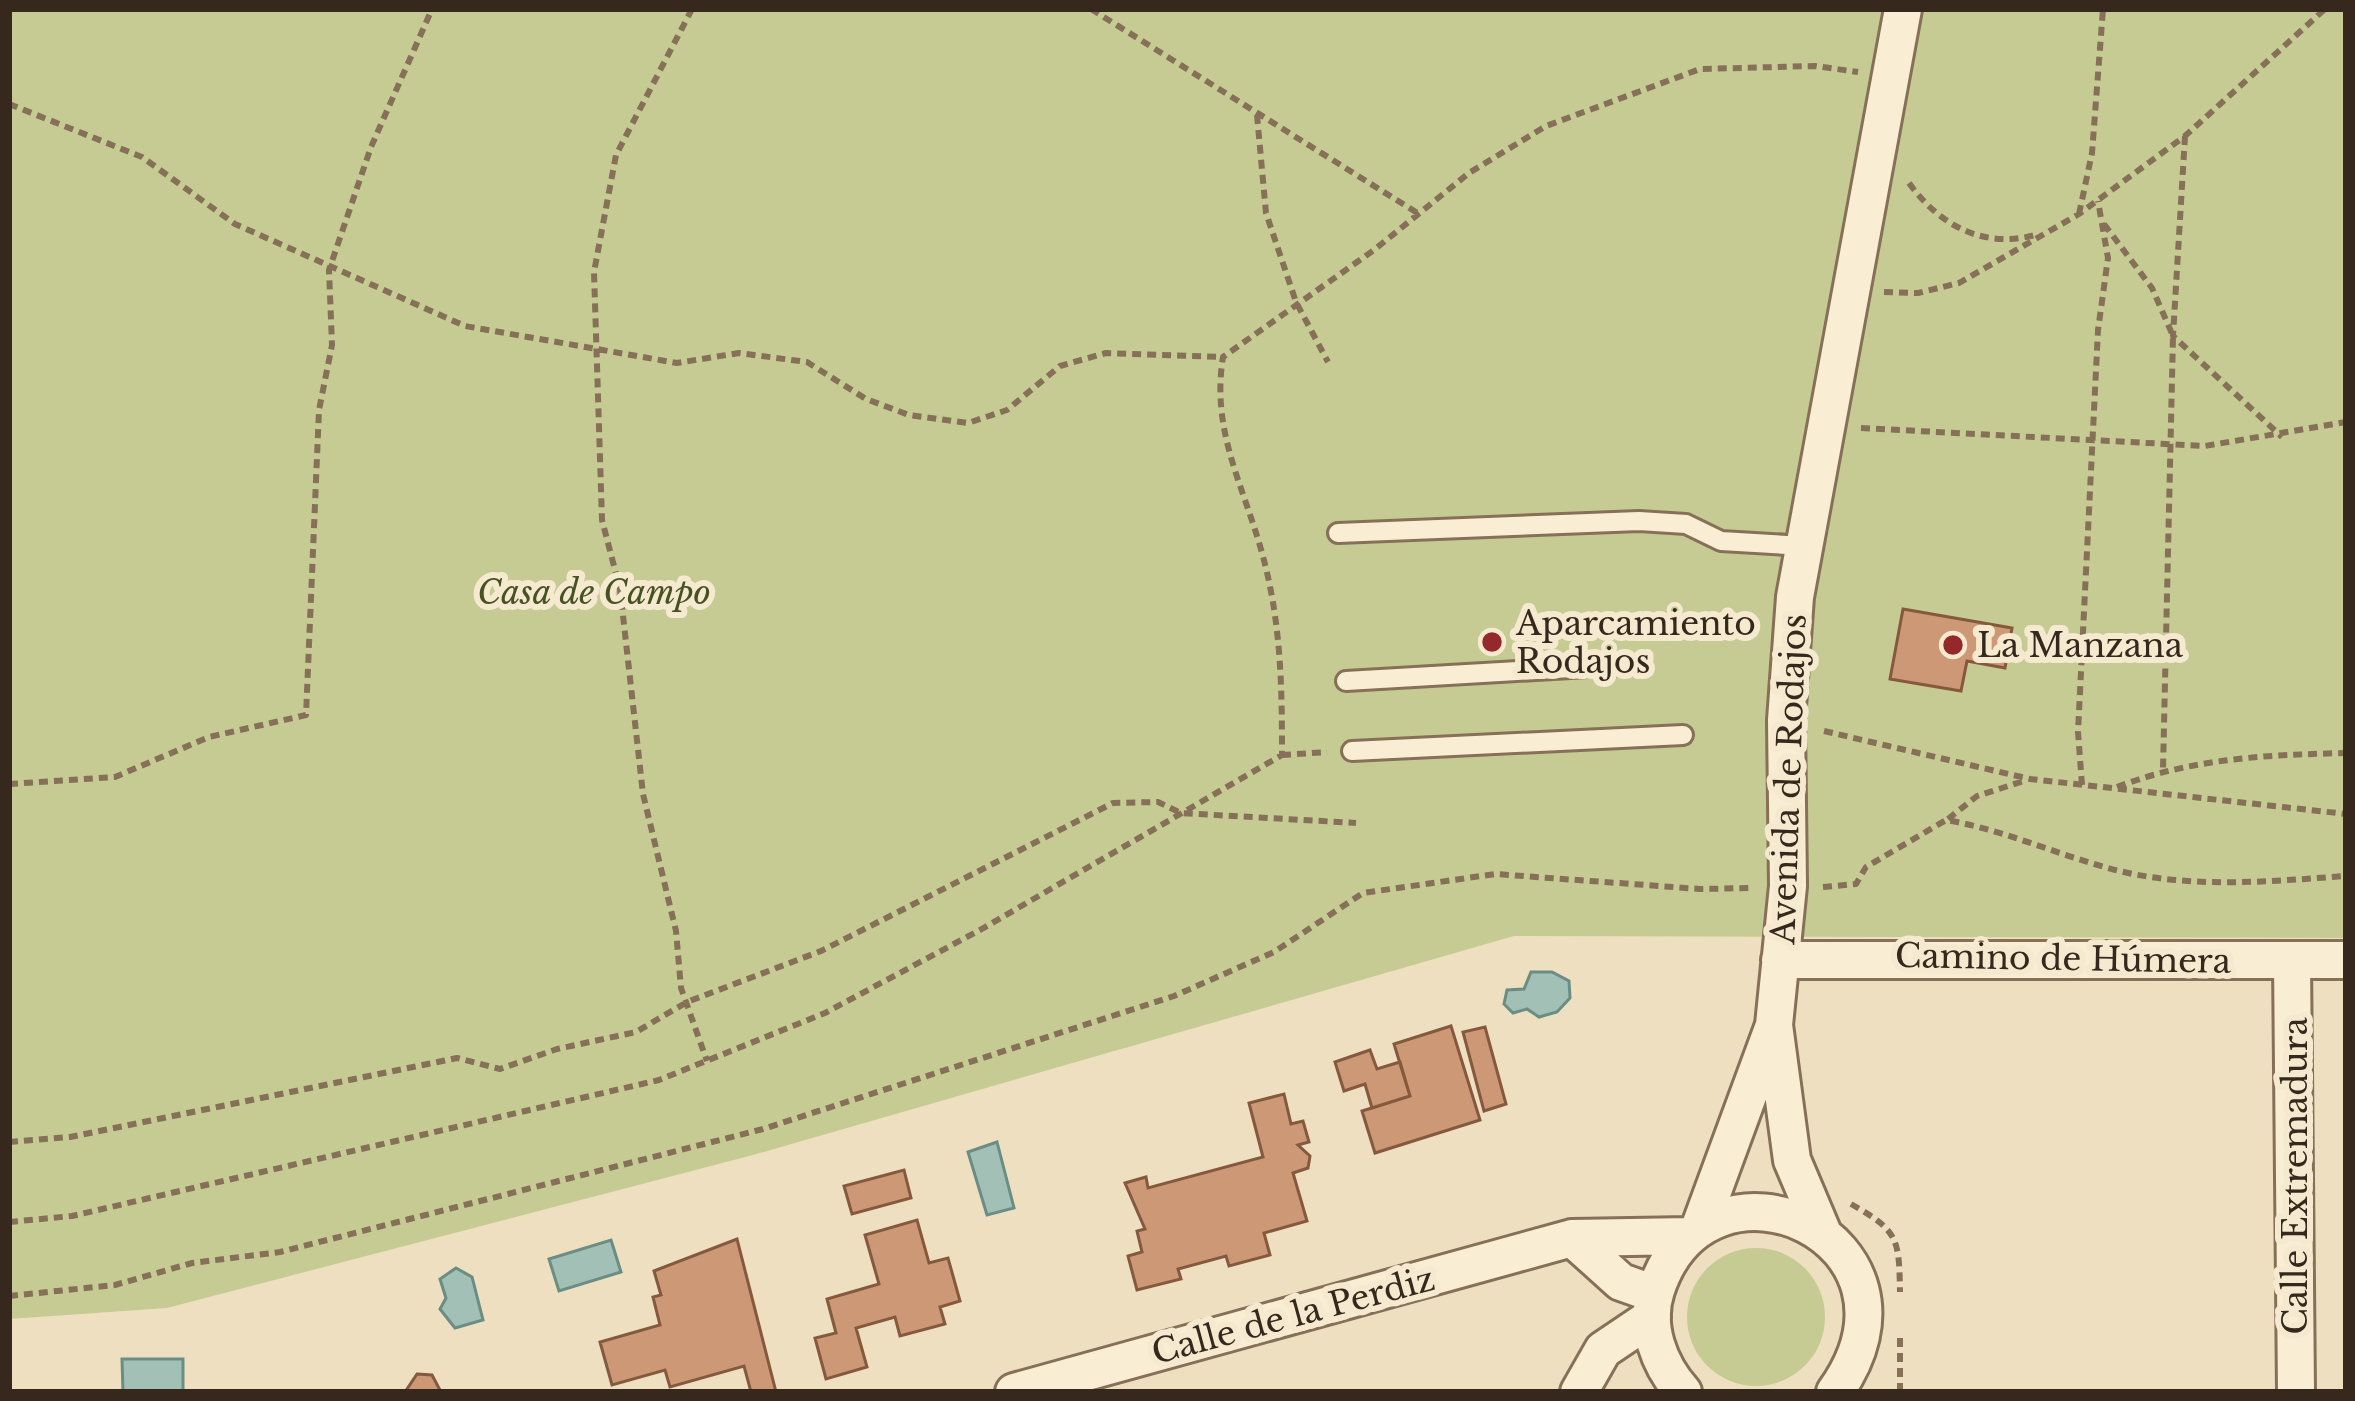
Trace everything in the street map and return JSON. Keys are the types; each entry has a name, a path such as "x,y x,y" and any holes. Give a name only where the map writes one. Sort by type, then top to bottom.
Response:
{"street":[{"name":"Avenida de Rodajos","path":"1883,1326 1857,1274 1822,1231 1792,1160 1774,1025 1788,886 1786,720 1804,546 1903,9"},
{"name":"Camino de Húmera","path":"1780,960 2346,959"},
{"name":"Calle Extremadura","path":"2292,960 2296,1392"},
{"name":"Avenida de Rodajos","path":"1653,1305 1667,1262 1694,1233 1774,1025"},
{"name":"Calle de la Perdiz","path":"1014,1392 1572,1238 1694,1233 1729,1215 1761,1210 1793,1216 1822,1231"},
{"path":"1572,1238 1653,1305 1657,1348 1683,1392"},
{"path":"1580,1392 1603,1350 1653,1305"},
{"path":"1835,1392 1883,1326"},
{"path":"1854,1392 1883,1326"}],"lane":[{"path":"1338,532 1640,521 1686,524 1721,541 1804,546"},
{"path":"1346,680 1639,664"},
{"path":"1352,751 1683,735"}],"path":[{"path":"9,784 115,777 209,737 306,715 319,410 332,344 329,270 371,147 432,9"},
{"path":"692,9 616,155 594,272 595,349 602,520 620,590 643,794 688,1002 706,1061"},
{"path":"1091,9 1419,214"},
{"path":"2079,214 2092,153 2103,9"},
{"path":"1848,306 1960,283 2079,214 2185,136 2325,9"},
{"path":"9,104 142,157 235,224 329,270 369,281 465,326 676,362 739,353 807,362 866,399 909,416 968,423 1007,410 1060,366 1106,353 1223,357 1469,173 1546,126 1700,69 1815,66 1891,76"},
{"path":"1256,113 1266,212 1297,302 1328,362"},
{"path":"2163,769 2173,336 2185,136"},
{"path":"1873,172 1905,177 1930,211 1976,236 2004,244 2044,232"},
{"path":"2082,785 2078,732 2098,330 2108,258 2098,201"},
{"path":"2103,223 2152,288 2173,336 2282,437"},
{"path":"1223,357 1217,394 1225,452 1262,552 1282,641 1282,755"},
{"path":"1826,426 2174,446 2282,437 2346,422"},
{"path":"1786,720 2030,779 2346,814"},
{"path":"9,1222 72,1216 659,1080 825,1013 1282,755 1352,751"},
{"path":"2114,789 2163,769 2228,757 2346,753"},
{"path":"9,1296 115,1285 192,1263 280,1252 763,1129 1174,996 1274,952 1364,893 1495,874 1700,890 1856,884 1867,867 1977,796 2030,779"},
{"path":"9,1142 70,1137 457,1058 500,1069 556,1049 636,1032 688,1002 821,951 1113,803 1158,802 1181,813 1356,823"},
{"path":"1946,820 1985,827 2128,873 2201,885 2346,876"},
{"path":"1841,1198 1887,1224 1899,1247 1901,1302"},
{"path":"1883,1326 1900,1392"}],"green space":[{"name":"Casa de Campo","path":"9,9 2346,9 2346,938 1514,936 753,1155 167,1308 9,1319"},
{"path":"1756,1248 1782,1253 1805,1268 1820,1291 1825,1317 1820,1343 1805,1366 1782,1381 1756,1386 1730,1381 1707,1366 1692,1343 1687,1317 1692,1291 1707,1268 1730,1253"}],"water":[{"path":"1531,972 1552,972 1569,981 1570,998 1557,1012 1539,1017 1527,1009 1513,1013 1504,1004 1507,990 1524,989"},
{"path":"997,1142 1014,1208 987,1215 968,1152"},
{"path":"611,1240 621,1272 559,1291 549,1259"},
{"path":"456,1268 472,1277 483,1320 455,1328 440,1309 446,1298 440,1279"},
{"path":"122,1359 183,1359 183,1392 123,1392"}],"building":[{"name":"La Manzana","path":"1903,609 2012,628 2005,668 1967,661 1961,691 1890,679"},
{"path":"1451,1026 1480,1120 1375,1153 1362,1111 1410,1096 1394,1044"},
{"path":"1485,1027 1506,1104 1484,1111 1463,1032"},
{"path":"1370,1050 1377,1069 1400,1062 1410,1096 1372,1108 1365,1084 1344,1091 1335,1062"},
{"path":"1284,1094 1291,1124 1303,1121 1309,1142 1298,1145 1310,1156 1308,1168 1293,1173 1307,1221 1264,1233 1270,1255 1229,1266 1226,1256 1178,1269 1181,1279 1137,1290 1128,1256 1142,1252 1137,1231 1145,1229 1125,1183 1146,1177 1148,1188 1263,1157 1249,1103"},
{"path":"904,1170 911,1198 852,1214 844,1186"},
{"path":"917,1220 929,1263 948,1258 960,1301 940,1307 945,1324 900,1336 895,1317 856,1328 867,1367 826,1379 815,1338 836,1333 827,1299 879,1284 865,1235"},
{"path":"737,1239 776,1392 751,1392 744,1366 670,1387 665,1370 612,1385 600,1342 660,1325 653,1297 661,1295 654,1271"},
{"path":"417,1374 432,1375 441,1392 405,1392"}],"place":[{"name":"Aparcamiento Rodajos","path":"1492,642"},
{"name":"La Manzana","path":"1953,645"}]}
